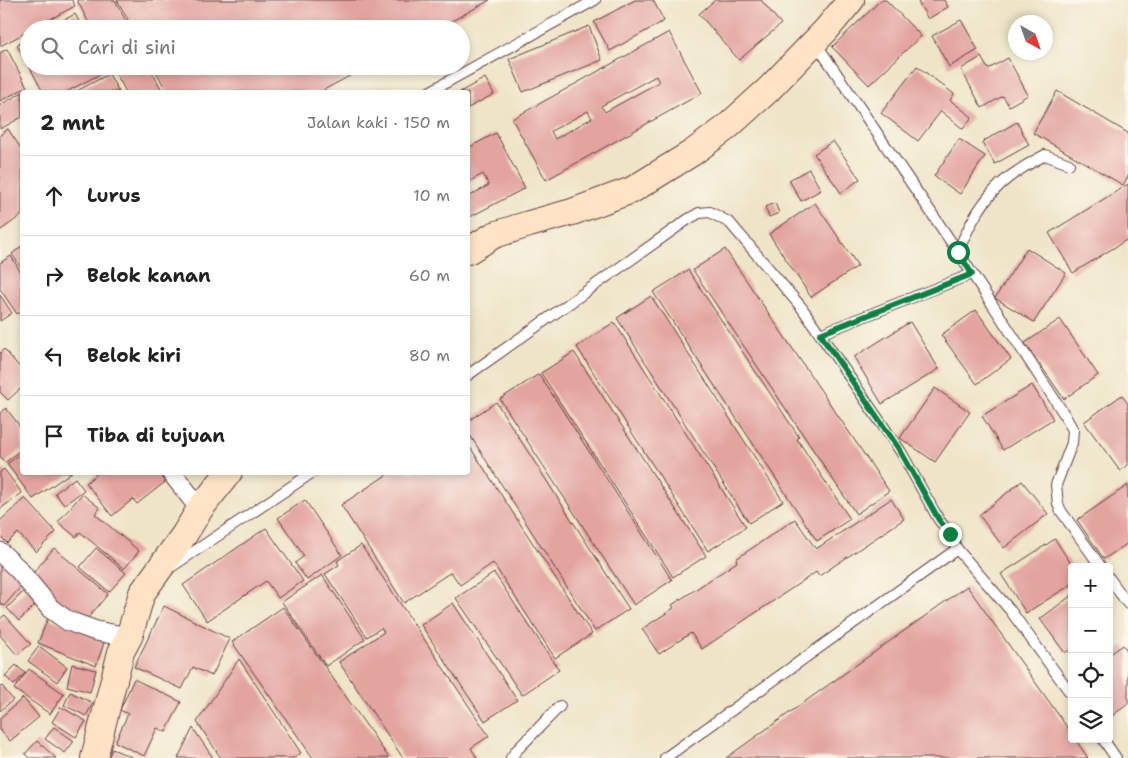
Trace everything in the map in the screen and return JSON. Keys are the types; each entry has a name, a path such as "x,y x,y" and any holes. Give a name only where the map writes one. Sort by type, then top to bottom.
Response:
{"street":[{"path":"470,250 494,235 572,212 632,190 692,153 726,128 768,90 815,42 851,0"},
{"path":"173,475 200,509"},
{"path":"94,758 121,652 129,637 142,593 184,535 200,509 227,475"},
{"path":"0,552 18,569 51,609 68,621 96,631 129,637"}],"lane":[{"path":"470,69 595,0"},
{"path":"815,42 958,252 1064,414 1072,430 1072,443 1056,485 1058,504 1098,563"},
{"path":"432,90 459,75"},
{"path":"958,252 968,228 982,204 1016,172 1045,155 1069,164"},
{"path":"470,374 687,220 699,214 710,212 730,223 802,308 901,452 957,549 1010,610 1068,689"},
{"path":"820,334 972,274"},
{"path":"152,577 178,564 309,475"},
{"path":"665,758 957,549"},
{"path":"1113,583 1128,604"},
{"path":"511,758 560,706"},
{"path":"1106,743 1116,758"}],"building":[{"path":"0,0 72,0 75,6 49,20 20,20 20,36 0,46"},
{"path":"77,0 115,0 125,20 87,20"},
{"path":"117,0 490,0 453,20 128,20"},
{"path":"635,0 653,0 664,21 610,51 594,22"},
{"path":"715,0 761,0 781,24 739,60 699,14"},
{"path":"881,0 886,0 921,36 869,85 832,47"},
{"path":"922,0 944,0 948,7 928,19 918,2"},
{"path":"75,14 78,20 64,20"},
{"path":"961,20 978,50 949,67 932,36"},
{"path":"589,26 602,60 523,92 509,59"},
{"path":"669,32 702,93 546,180 512,119","holes":["656,76 659,82 605,112 601,106","588,111 592,118 555,139 551,131"]},
{"path":"7,49 27,87 0,101 0,53"},
{"path":"981,57 988,69 1008,58 1028,95 1009,106 1003,96 982,108 961,69"},
{"path":"917,66 954,94 950,100 972,117 963,129 941,111 918,141 881,113"},
{"path":"34,75 98,75 70,90 42,90"},
{"path":"110,75 118,90 79,90"},
{"path":"117,75 154,75 162,90 125,90"},
{"path":"158,75 351,75 324,90 166,90"},
{"path":"485,78 494,94 470,107 470,90 464,90"},
{"path":"1057,91 1128,133 1128,177 1123,185 1033,133"},
{"path":"20,93 20,118 0,129 0,105"},
{"path":"1017,122 1029,145 995,164 982,142"},
{"path":"8,129 20,147 20,216 1,230 0,228 0,135"},
{"path":"496,133 525,188 470,217 470,196 489,185 483,174 470,181 470,147"},
{"path":"959,139 985,156 960,194 934,176"},
{"path":"833,141 860,179 841,193 814,154"},
{"path":"809,169 821,190 801,201 789,180"},
{"path":"1128,184 1128,239 1073,273 1049,233"},
{"path":"775,203 779,213 769,217 765,207"},
{"path":"815,203 858,266 811,297 769,234"},
{"path":"20,248 20,266 12,254"},
{"path":"1027,248 1066,273 1034,322 995,298"},
{"path":"725,249 889,491 856,514 693,270"},
{"path":"11,256 20,271 20,312 17,314 0,289 0,263"},
{"path":"688,270 799,437 797,439 850,519 817,541 653,292"},
{"path":"0,295 12,313 0,321"},
{"path":"651,296 783,501 749,523 617,318"},
{"path":"976,310 1011,359 977,384 941,335"},
{"path":"1060,319 1098,375 1064,399 1025,343"},
{"path":"614,322 746,527 708,551 577,347"},
{"path":"910,322 939,369 882,404 854,357"},
{"path":"4,349 20,368 20,389 8,400 0,392 0,353"},
{"path":"574,352 706,556 673,577 541,373"},
{"path":"539,374 672,580 634,605 500,399"},
{"path":"1032,385 1053,419 1003,450 982,416"},
{"path":"935,388 970,412 935,462 900,438"},
{"path":"1122,395 1128,404 1128,465 1120,471 1084,422"},
{"path":"496,402 629,609 595,631 470,435 470,420"},
{"path":"6,408 20,426 20,451 5,463 0,456 0,413"},
{"path":"470,447 592,634 555,658 493,563 460,585 451,572 404,603 341,505 386,475 470,475"},
{"path":"20,454 20,475 68,475 33,499 7,464"},
{"path":"4,469 22,493 0,509 0,472"},
{"path":"95,475 166,475 169,479 137,504 133,499 112,516 86,483"},
{"path":"75,478 84,490 64,505 55,493"},
{"path":"1022,481 1048,514 1004,548 979,515"},
{"path":"1128,485 1128,543 1104,559 1077,520"},
{"path":"82,494 100,508 95,514 139,551 124,569 80,532 76,537 58,522"},
{"path":"25,498 56,532 36,552 18,533 7,543 0,536 0,521"},
{"path":"891,499 904,519 819,576 816,572 702,649 691,633 659,654 642,629 674,608 672,605 737,562 736,559 795,519 816,549"},
{"path":"305,500 342,555 307,580 295,563 304,556 278,518"},
{"path":"266,528 303,581 278,598 266,581 207,621 183,585"},
{"path":"1055,539 1070,563 1068,563 1068,587 1026,613 1001,574"},
{"path":"361,545 489,736 471,748 477,758 403,758 339,662 384,632 381,628 367,637 325,574 339,565 337,561"},
{"path":"54,548 108,594 83,624 29,578"},
{"path":"96,548 126,573 109,592 80,567"},
{"path":"0,560 25,582 4,606 0,603"},
{"path":"494,573 559,670 522,695 456,598"},
{"path":"322,575 365,639 326,666 282,602"},
{"path":"967,586 1068,728 1068,743 1078,743 1088,758 726,758"},
{"path":"28,587 40,600 19,621 7,608"},
{"path":"1068,598 1068,651 1065,653 1040,619"},
{"path":"453,603 517,700 485,721 421,625"},
{"path":"164,606 230,639 212,676 193,667 182,689 134,667"},
{"path":"283,607 389,758 313,758 232,642"},
{"path":"5,615 31,644 17,655 0,635 0,619"},
{"path":"48,618 105,640 96,666 38,643"},
{"path":"1123,645 1128,652 1128,704 1113,715 1113,653"},
{"path":"39,646 67,667 57,682 28,661"},
{"path":"239,659 301,753 294,758 221,758 197,722"},
{"path":"72,664 96,670 90,692 67,686"},
{"path":"16,665 25,673 14,685 5,676"},
{"path":"29,669 64,694 50,714 14,689"},
{"path":"134,679 181,702 166,732 157,728 144,756 115,742 128,714 120,710"},
{"path":"2,686 13,700 0,711 0,687"},
{"path":"70,692 93,703 86,716 64,705"},
{"path":"23,698 39,717 10,741 0,730 0,718"},
{"path":"61,707 86,721 76,737 52,722"},
{"path":"54,727 74,741 65,753 45,739"},
{"path":"193,728 213,758 178,758"},
{"path":"37,741 56,758 29,758 25,754"},
{"path":"112,749 134,758 108,758"}],"route":[{"path":"950,534 939,520 901,452 820,334 972,274 958,252"}]}
